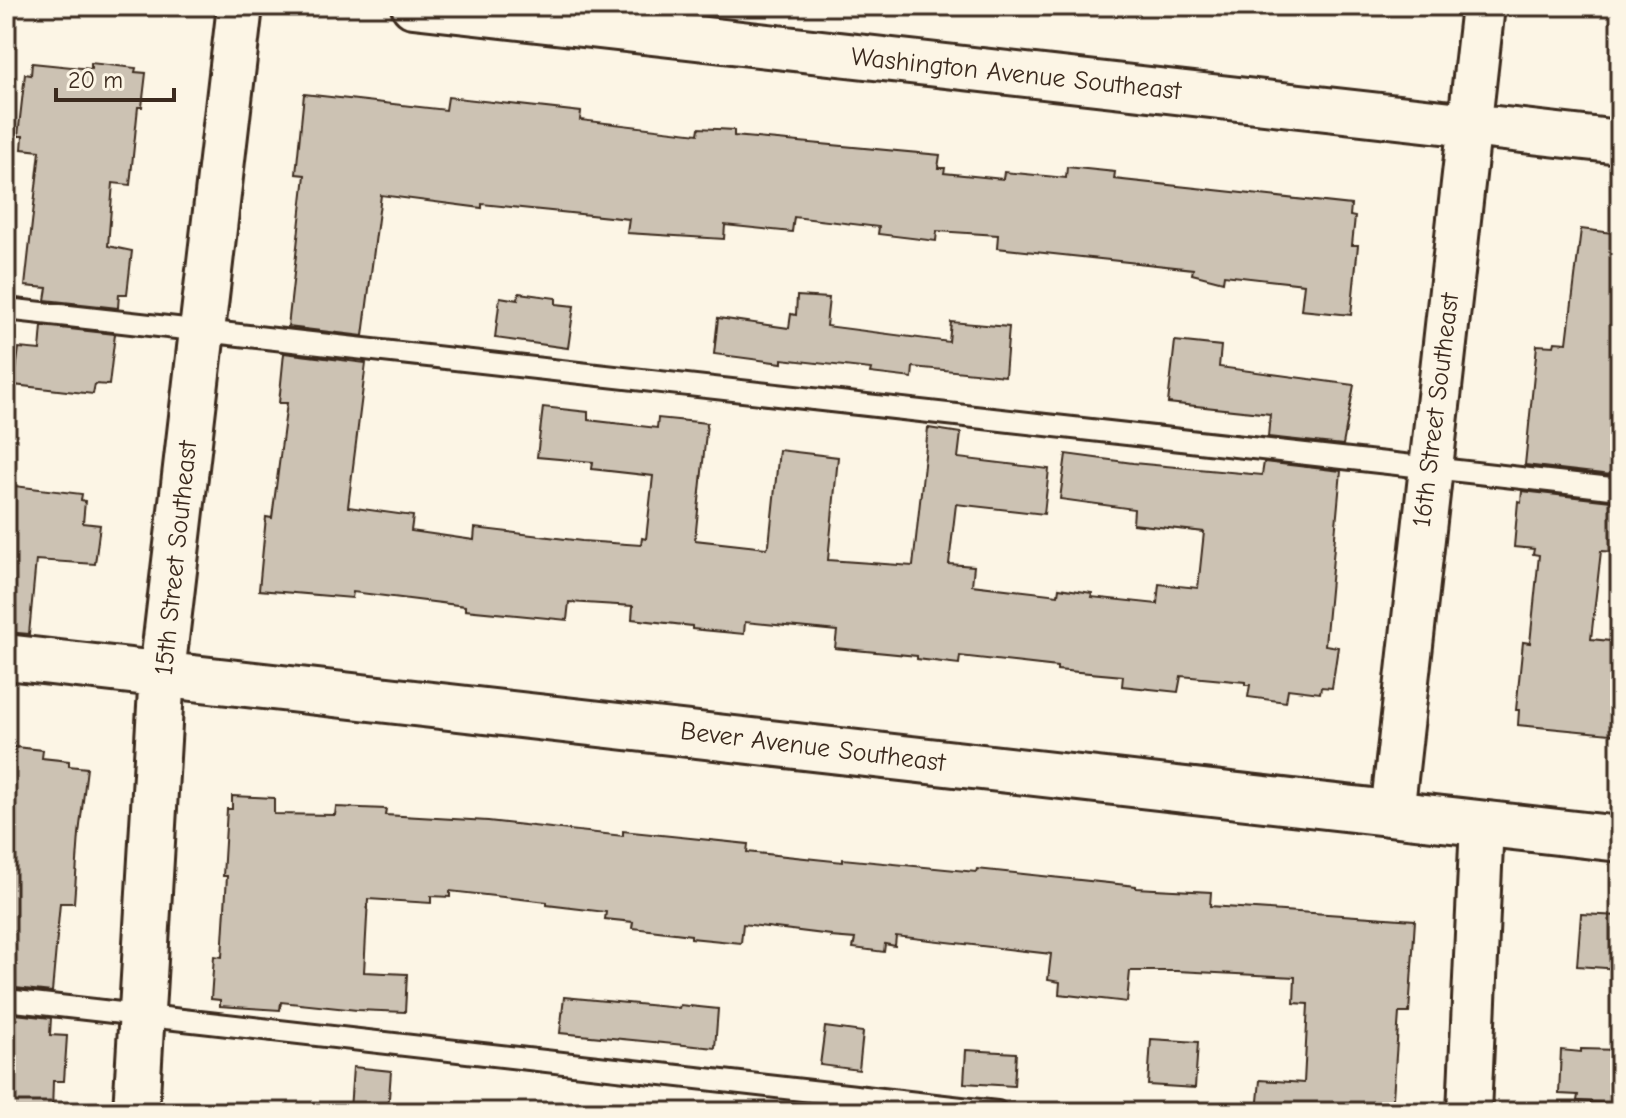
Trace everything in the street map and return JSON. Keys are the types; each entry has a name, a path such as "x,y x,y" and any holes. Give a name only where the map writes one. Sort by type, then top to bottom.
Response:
{"street":[{"name":"15th Street Southeast","path":"136,1112 162,673 240,6"},
{"name":"Washington Avenue Southeast","path":"413,6 1620,142"},
{"name":"16th Street Southeast","path":"1392,814 1483,6"},
{"name":"Bever Avenue Southeast","path":"6,657 1620,839"},
{"path":"1469,1112 1482,823"}],"lane":[{"path":"6,309 1620,489"},
{"path":"6,1000 997,1112"}],"building":[{"path":"32,63 91,69 91,63 136,68 135,72 146,73 142,107 138,107 130,185 113,183 108,246 132,251 127,294 119,294 118,308 45,300 47,288 25,286 40,151 22,149 23,136 18,136 25,74 31,75"},
{"path":"304,94 446,110 448,97 581,112 580,120 698,134 699,128 734,130 734,136 940,155 938,168 945,168 944,173 1003,179 1004,172 1066,178 1067,167 1115,172 1114,179 1351,205 1350,216 1355,217 1352,245 1358,245 1351,315 1301,310 1304,284 1224,275 1223,282 1192,274 1193,269 997,248 998,235 937,231 936,241 878,234 879,227 794,217 792,232 725,225 724,239 627,233 629,219 482,204 482,208 381,195 363,336 288,327 305,175 296,174"},
{"path":"1581,229 1620,234 1620,476 1525,465 1537,345 1567,343"},
{"path":"519,293 556,298 556,304 574,306 568,348 495,338 500,297 518,300"},
{"path":"797,296 829,298 826,326 949,342 951,322 1009,327 1005,376 913,367 912,378 870,373 871,369 782,359 782,363 714,354 718,318 789,328 791,314 796,315"},
{"path":"42,326 115,334 109,385 95,384 93,394 14,385 19,348 40,350"},
{"path":"1175,341 1221,346 1219,367 1354,385 1343,445 1268,437 1270,414 1168,403"},
{"path":"284,353 366,363 348,507 413,516 411,531 474,540 475,528 641,545 642,538 646,539 653,476 592,469 593,462 537,457 543,407 588,412 588,420 657,428 658,418 707,423 695,540 766,548 769,545 779,450 838,457 828,560 913,566 928,428 961,433 958,458 1049,469 1044,514 956,504 949,564 974,566 972,585 1058,595 1059,588 1092,593 1091,597 1157,604 1159,584 1198,588 1204,532 1133,524 1134,509 1060,499 1066,454 1262,475 1264,462 1341,471 1325,645 1338,647 1332,688 1321,687 1320,693 1288,689 1286,702 1248,697 1250,685 1245,685 1245,682 1181,676 1178,692 1122,686 1123,676 1057,670 1057,667 960,656 959,664 917,659 917,656 835,648 837,631 745,622 744,634 692,629 692,626 632,619 633,606 569,602 567,620 465,610 465,606 353,592 352,598 259,590 266,517 272,518 287,403 279,403"},
{"path":"6,485 82,494 81,500 85,501 83,523 100,525 95,564 36,560 29,634 6,632"},
{"path":"1522,491 1620,502 1620,552 1601,551 1591,639 1620,642 1620,735 1518,725 1519,710 1516,710 1523,642 1530,643 1539,555 1533,554 1534,549 1514,547 1518,501 1521,502"},
{"path":"6,746 43,750 42,758 69,761 69,766 87,768 74,903 60,903 52,992 6,987"},
{"path":"232,796 274,798 274,814 335,815 336,807 386,809 385,815 488,821 623,836 623,831 748,844 747,852 843,862 843,859 976,872 977,869 1136,888 1211,892 1210,906 1415,920 1409,1013 1399,1013 1392,1112 1257,1112 1260,1080 1304,1083 1308,1004 1294,1003 1295,977 1130,971 1127,1002 1059,994 1060,982 1048,980 1051,954 896,936 895,946 885,944 884,952 853,948 855,939 743,924 741,943 691,938 691,935 632,928 633,922 605,919 606,912 450,891 450,897 431,896 431,903 368,899 364,972 407,974 405,1012 281,1002 280,1010 220,1006 220,1000 211,999 214,956 222,957 227,809 232,809"},
{"path":"1581,914 1620,916 1620,969 1577,966"},
{"path":"564,997 718,1009 715,1048 560,1033"},
{"path":"6,1013 51,1018 50,1035 67,1036 64,1081 53,1081 52,1112 6,1112"},
{"path":"825,1027 863,1032 859,1070 820,1065"},
{"path":"1151,1039 1198,1042 1195,1088 1148,1085"},
{"path":"1581,1049 1620,1050 1620,1104 1577,1101 1578,1095 1559,1094 1561,1050 1581,1052"},
{"path":"966,1050 1016,1053 1014,1086 964,1083"},
{"path":"353,1067 391,1071 388,1112 350,1110"}]}
